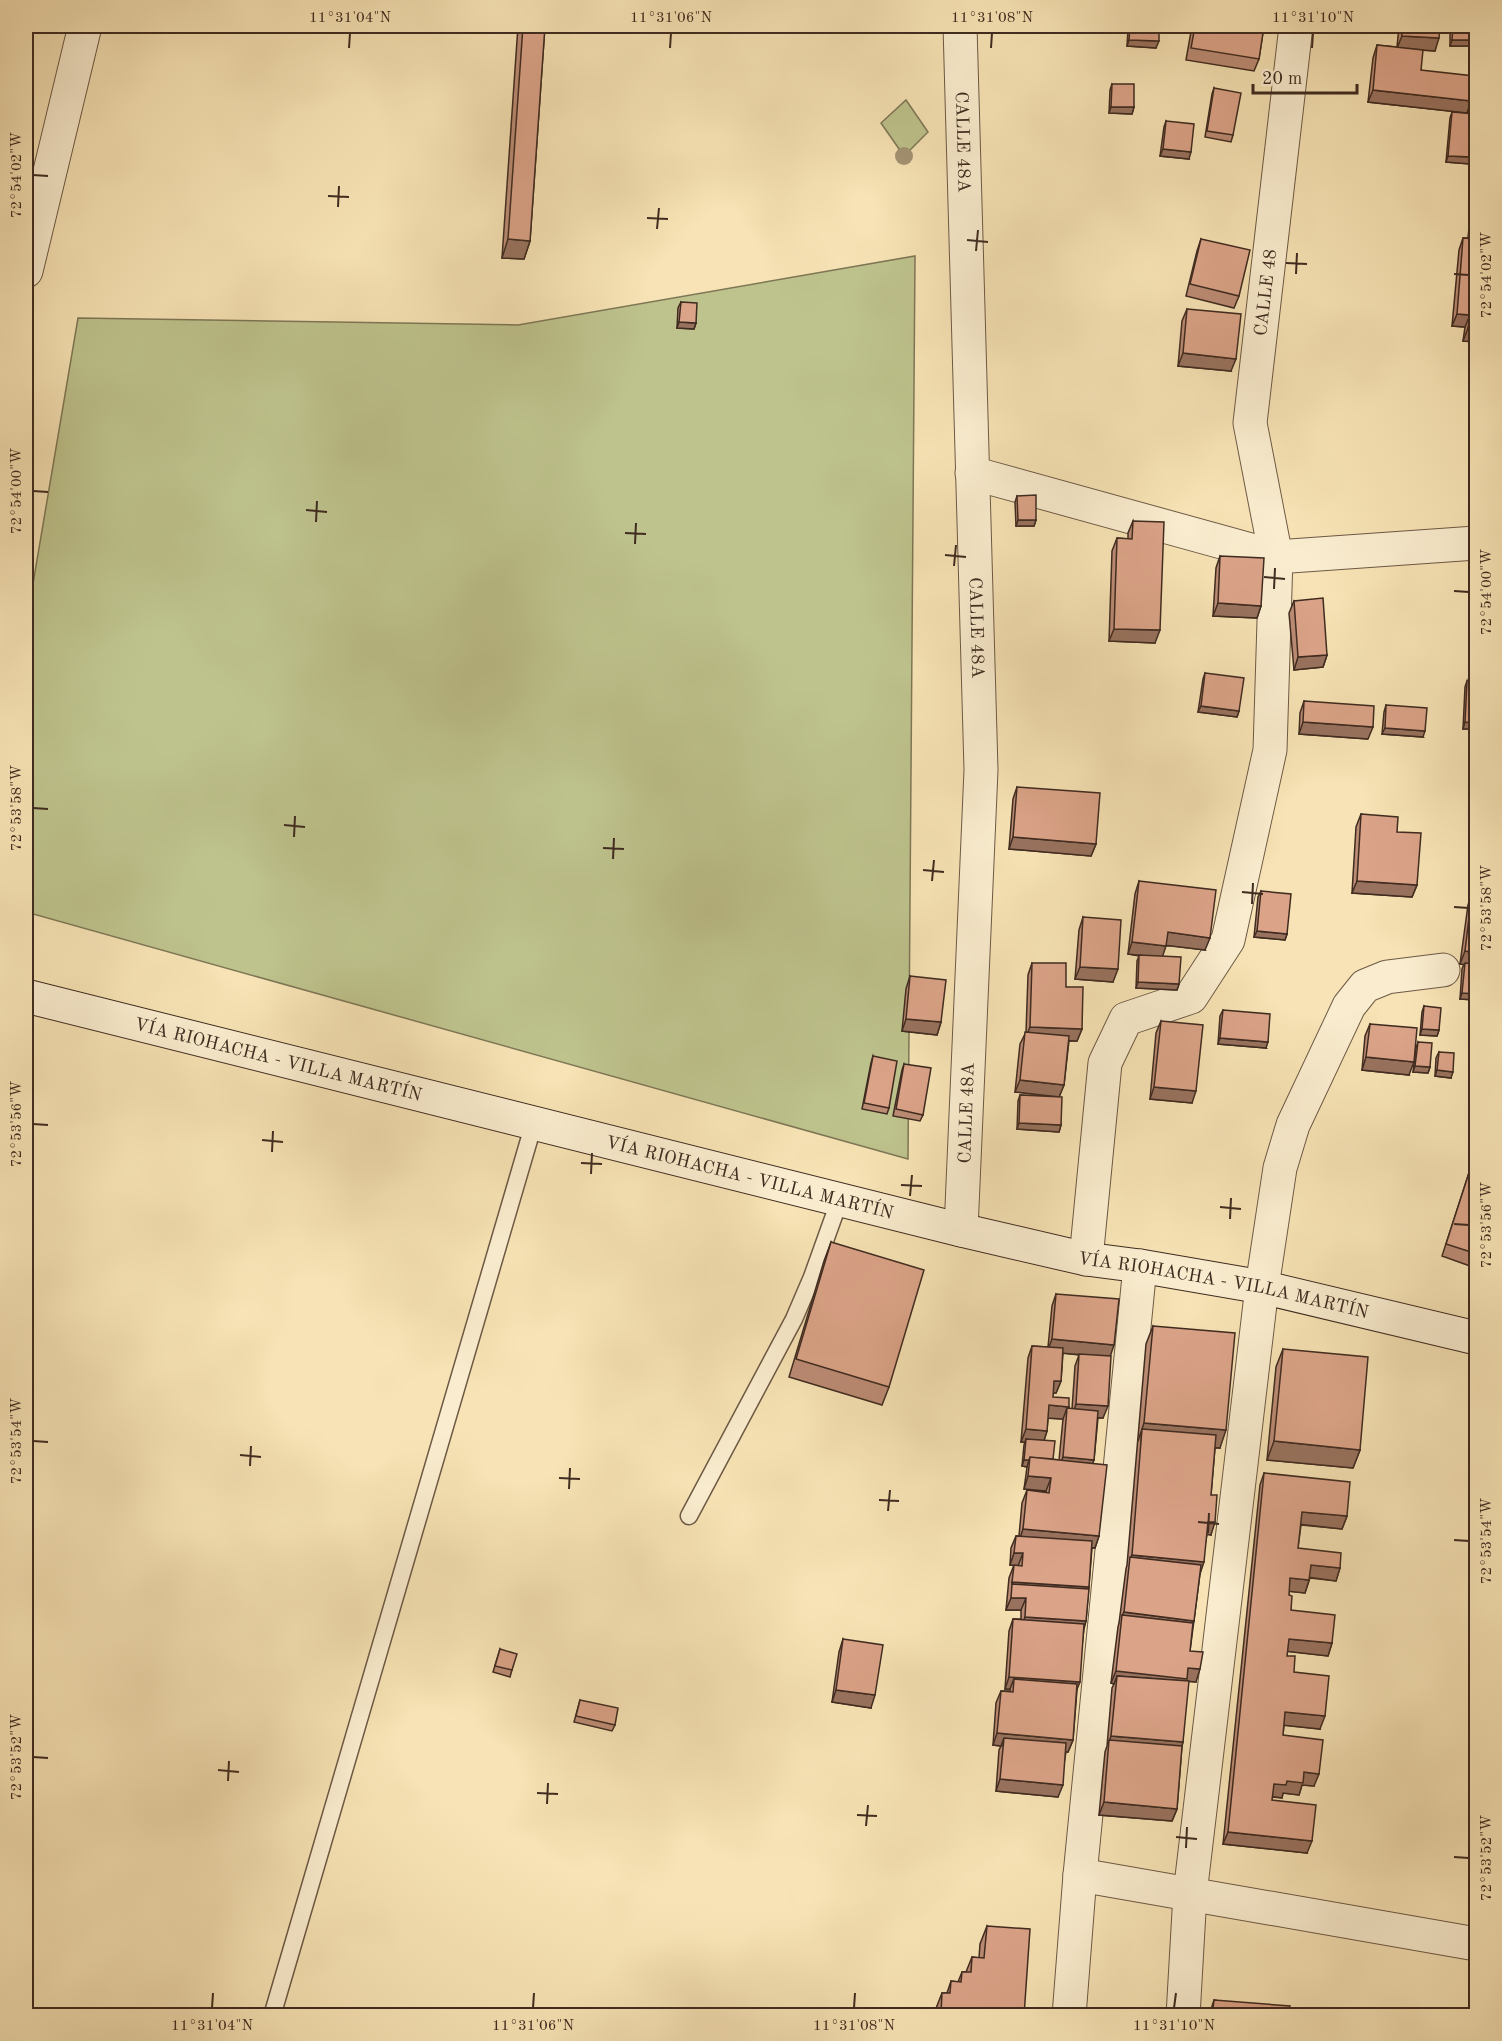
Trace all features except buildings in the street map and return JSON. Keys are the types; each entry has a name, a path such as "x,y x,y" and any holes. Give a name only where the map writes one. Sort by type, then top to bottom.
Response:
{"street":[{"path":"26,271 85,26"},
{"name":"CALLE 48A","path":"960,26 981,770 961,1230"},
{"name":"CALLE 48","path":"1086,1259 1105,1063 1126,1019 1191,997 1228,940 1270,750 1276,557 1250,423 1296,26"},
{"path":"972,473 1276,557 1476,543"},
{"path":"1183,2016 1190,1894 1262,1287 1280,1168 1293,1125 1349,1006 1365,986 1387,977 1443,970"},
{"name":"VÍA RIOHACHA - VILLA MARTÍN","path":"26,996 961,1230 1086,1259 1262,1287 1476,1338"},
{"path":"1069,2016 1080,1875 1140,1266"},
{"path":"1080,1875 1476,1944"}],"lane":[{"path":"272,2016 534,1123"},
{"path":"689,1516 794,1319 840,1200"}],"green space":[{"path":"906,100 928,132 904,156 881,123"},
{"path":"915,256 908,1159 26,912 26,625 78,318 518,325"}]}
